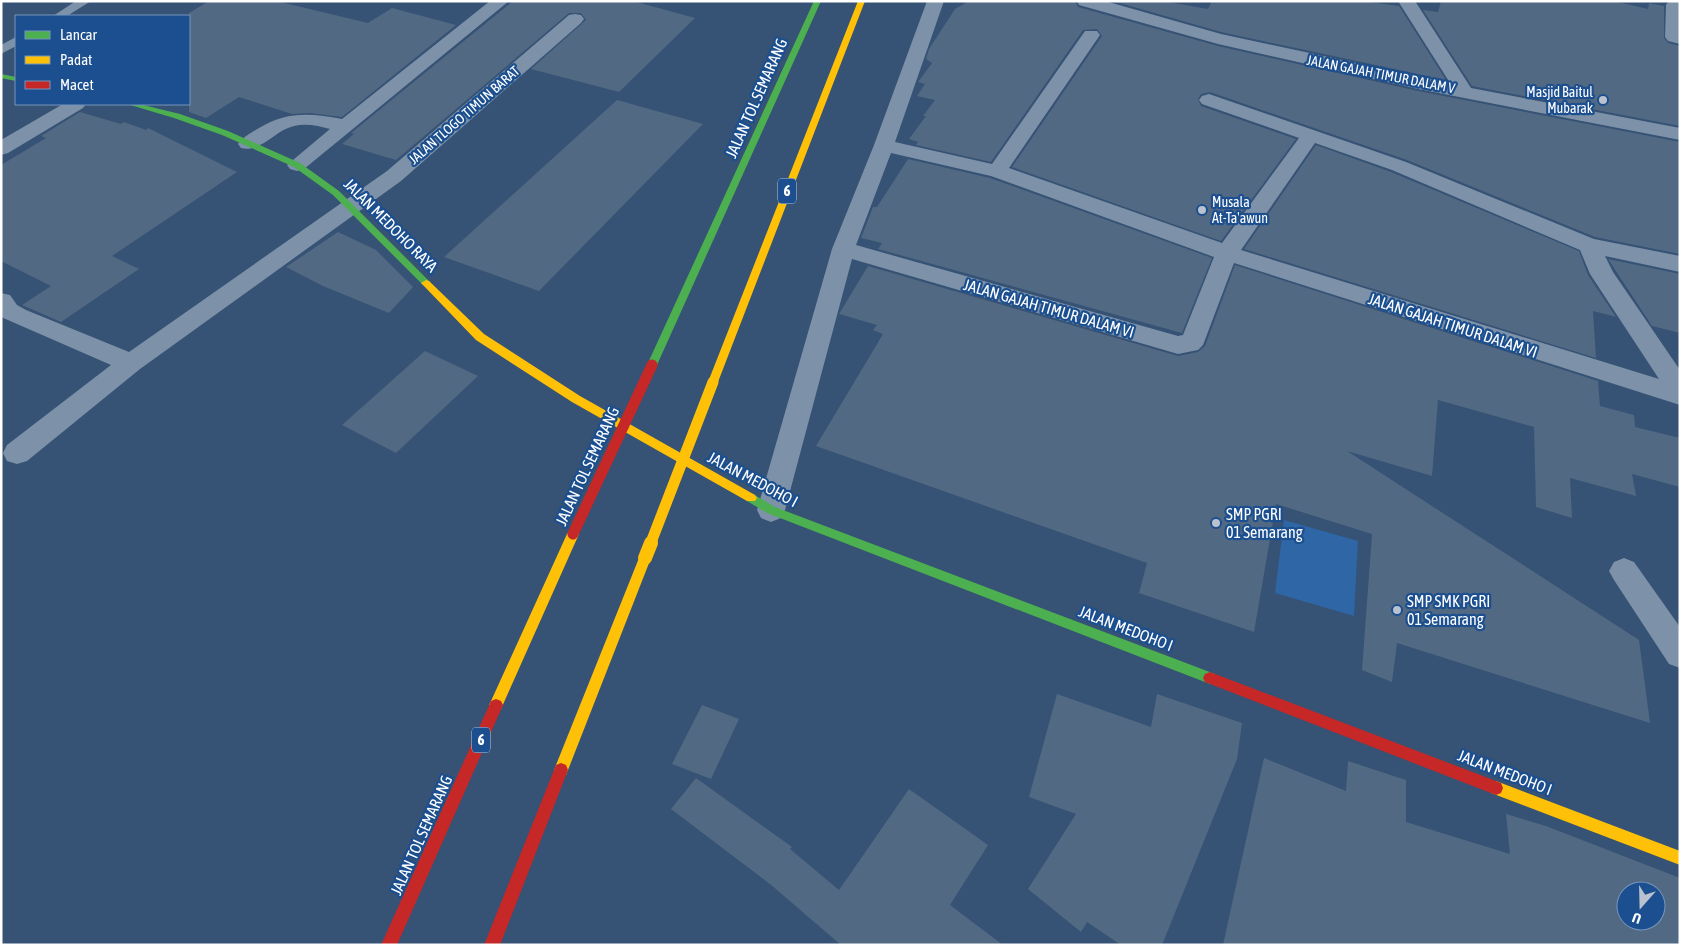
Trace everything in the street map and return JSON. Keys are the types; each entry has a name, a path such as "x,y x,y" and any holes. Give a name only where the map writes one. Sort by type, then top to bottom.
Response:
{"main road":[{"name":"JALAN TOL SEMARANG","path":"389,945 573,534 818,1"},
{"name":"6","path":"492,945 862,1"},
{"path":"1,76 15,79"},
{"name":"JALAN MEDOHO RAYA","path":"135,105 177,116 297,166 336,193 480,337 576,399"},
{"name":"JALAN MEDOHO I","path":"576,399 771,510 1680,858"}],"street":[{"path":"297,166 501,1"},
{"path":"771,510 843,249 884,144 936,1"},
{"name":"JALAN GAJAH TIMUR DALAM V","path":"1085,1 1218,39 1418,83 1464,90 1680,134"},
{"path":"1658,1 1678,5 1674,37 1680,39"},
{"path":"1401,2 1464,90"},
{"name":"JALAN TLOGO TIMUN BARAT","path":"17,453 131,363 394,176 575,19"},
{"path":"997,171 1091,35"},
{"path":"1209,100 1399,166 1589,245 1680,264"},
{"path":"1,149 74,105"},
{"path":"248,144 278,123 292,119 318,120 345,126"},
{"name":"JALAN GAJAH TIMUR DALAM VI","path":"843,249 1178,345 1189,344 1194,339 1227,253 1311,134"},
{"name":"JALAN GAJAH TIMUR DALAM VI","path":"884,144 997,171 1227,253 1680,395"},
{"path":"1589,245 1602,274 1651,350 1680,390"},
{"path":"7,315 131,363"},
{"path":"1651,350 1680,357"},
{"path":"1624,571 1680,654"}],"lane":[{"path":"61,15 85,1"},
{"path":"1,50 15,42"}],"shaded area":[{"path":"1284,520 1358,541 1354,616 1275,593"}],"building":[{"path":"209,1 276,1 368,23 392,8 456,25 342,117 309,113 292,114 239,97 206,118 189,112 189,13"},
{"path":"513,1 633,1 695,18 619,92 531,69 586,20 581,13 569,13 396,160 342,144 354,134 351,133"},
{"path":"969,1 1075,1 1078,7 1218,46 1418,91 1680,142 1680,254 1595,237 1407,160 1210,92 1201,94 1198,99 1201,106 1296,139 1221,241 1012,167 1102,36 1097,29 1083,30 991,162 916,145 918,142 909,139 935,100 917,96 925,84 918,82 932,63 926,59 929,49 955,9"},
{"path":"1113,1 1163,1 1208,9 1212,1 1362,1 1399,6 1446,80 1221,32"},
{"path":"1441,1 1614,1 1648,9 1649,3 1664,6 1664,38 1668,43 1680,46 1680,126 1472,86 1423,10 1438,12"},
{"path":"617,100 703,124 539,291 444,257"},
{"path":"80,112 121,124 124,122 146,130 148,128 237,172 112,256 139,269 61,322 22,305 51,286 1,261 1,165 46,138 41,136"},
{"path":"1316,145 1391,172 1579,251 1588,275 1616,317 1593,311 1596,358 1244,249"},
{"path":"908,159 990,178 1212,258 1182,333 878,249 882,243 861,238 873,207 877,207"},
{"path":"338,232 376,250 413,287 389,313 323,286 286,267"},
{"path":"1608,259 1680,274 1680,333 1652,326"},
{"path":"1235,265 1598,381 1600,406 1634,415 1635,427 1680,438 1680,487 1632,474 1636,496 1570,478 1572,518 1536,507 1534,427 1438,400 1432,476 1347,451 1639,640 1650,723 1397,643 1392,682 1362,670 1372,534 1276,504 1254,632 1139,593 1147,563 816,446 883,334 873,330 877,325 839,314 868,266 1178,356 1198,352 1205,346"},
{"path":"425,351 478,376 396,453 342,425"},
{"path":"1057,694 1151,727 1157,694 1242,723 1237,759 1162,945 1121,945 1087,922 1081,932 1028,889 1076,814 1029,797"},
{"path":"702,705 739,719 711,779 672,764"},
{"path":"1264,758 1346,791 1348,761 1406,780 1406,822 1510,854 1506,814 1546,826 1680,878 1680,945 1223,945"},
{"path":"696,778 792,847 790,849 839,890 909,789 988,845 950,905 1003,945 841,945 770,884 671,809"}],"traffic: fast":[{"path":"652,365 818,1"},
{"path":"1,76 15,79"},
{"path":"135,105 177,116 225,133 297,165 336,193 426,283"},
{"path":"751,498 771,510 1210,678"}],"traffic: slow":[{"path":"713,382 862,1"},
{"path":"426,283 480,337 576,399 751,498"},
{"path":"645,558 713,382"},
{"path":"496,705 573,534"},
{"path":"561,770 645,558"},
{"path":"1496,788 1680,858"}],"traffic: jam":[{"path":"573,534 652,365"},
{"path":"1210,678 1496,788"},
{"path":"389,945 496,705"},
{"path":"492,945 561,770"}],"place":[{"name":"Masjid Baitul Mubarak","path":"1603,100"},
{"name":"Musala At-Ta'awun","path":"1202,210"},
{"name":"SMP PGRI 01 Semarang","path":"1216,523"},
{"name":"SMP SMK PGRI 01 Semarang","path":"1397,610"}]}
